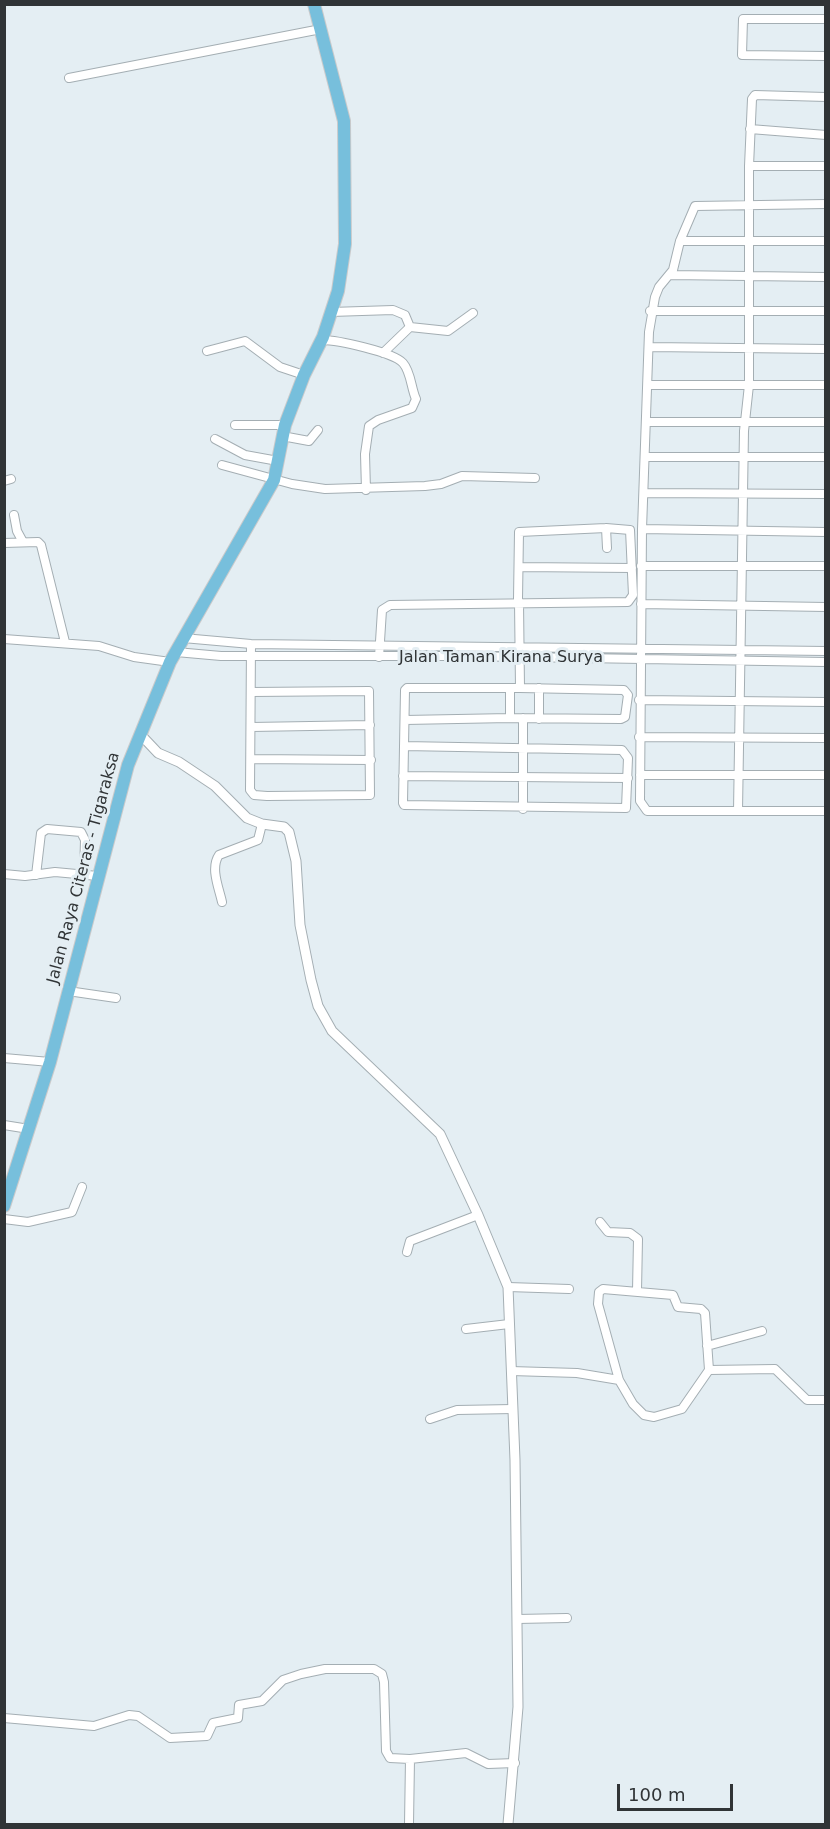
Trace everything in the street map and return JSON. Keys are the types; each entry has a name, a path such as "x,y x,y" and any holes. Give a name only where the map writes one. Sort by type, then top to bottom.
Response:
{"main road":[{"name":"Jalan Raya Citeras - Tigaraksa","path":"4,1206 50,1062 128,765 173,657 274,480 284,430 304,375 322,340 344,262 346,146 344,121 314,4"}],"street":[{"path":"825,20 743,20 742,55 825,56"},
{"path":"69,78 321,30"},
{"path":"738,811 744,456 750,275 748,166 752,99 755,95 825,96"},
{"path":"750,129 825,135"},
{"path":"748,166 825,166"},
{"path":"825,204 695,206 680,241 670,275 659,286 650,311 642,529 639,700 640,801 648,811 825,811"},
{"path":"680,241 825,241"},
{"path":"670,275 825,277"},
{"path":"331,312 393,310 405,315 410,327"},
{"path":"650,311 825,311"},
{"path":"383,353 410,327 448,331 473,313"},
{"path":"322,340 342,341 383,353 406,366 417,401 412,408 378,420 369,426 365,454 366,490"},
{"path":"207,351 241,342 250,343 280,367 304,375"},
{"path":"649,347 825,349"},
{"path":"648,385 825,385"},
{"path":"647,422 825,422"},
{"path":"235,425 284,430 309,441 318,430"},
{"path":"215,439 245,455 278,461"},
{"path":"646,457 825,457"},
{"path":"222,465 274,480 325,489 366,490 441,484 462,476 535,478"},
{"path":"645,494 825,494"},
{"path":"14,515 17,531 23,542"},
{"path":"606,528 607,548"},
{"path":"379,657 382,610 385,606 519,602 628,602 633,595 632,532 628,529 519,532 519,602 518,648 520,688"},
{"path":"642,529 825,532"},
{"path":"4,543 38,542 41,545 66,642"},
{"path":"641,566 825,566"},
{"path":"519,567 632,568"},
{"path":"641,604 825,607"},
{"name":"Jalan Taman Kirana Surya","path":"183,638 251,644 825,651"},
{"name":"Jalan Taman Kirana Surya","path":"4,639 99,646 134,657 252,655 825,662"},
{"path":"251,644 250,790 254,795 365,797 371,793 370,694 365,689 251,692"},
{"path":"404,746 622,750 628,758 628,801 623,809 405,806 404,746 405,690 409,687 624,690 628,695 628,712 621,719 405,720"},
{"path":"510,688 510,718"},
{"path":"539,688 539,718"},
{"path":"639,700 825,702"},
{"path":"523,718 523,808"},
{"path":"251,727 370,725"},
{"path":"141,734 158,753 175,759 207,780 248,818 262,824 284,827 291,836 300,925 315,998 326,1022 395,1089 420,1118 440,1134 478,1215 507,1287 513,1409 518,1707 508,1824"},
{"path":"639,737 825,738"},
{"path":"251,759 371,760"},
{"path":"639,775 825,775"},
{"path":"404,776 628,778"},
{"path":"222,903 215,868 216,859 219,855 258,840 262,824"},
{"path":"36,875 41,833 47,829 81,832 85,840 84,875"},
{"path":"4,874 36,875 55,872 98,876"},
{"path":"68,991 116,998"},
{"path":"4,1058 50,1062"},
{"path":"4,1125 29,1129"},
{"path":"4,1219 28,1222 68,1214 74,1209 82,1187"},
{"path":"407,1252 410,1241 478,1215"},
{"path":"600,1222 608,1232 630,1233 638,1239 637,1291"},
{"path":"507,1287 569,1289"},
{"path":"603,1289 637,1291 669,1294 678,1307 703,1310 709,1370 682,1409 654,1417 638,1412 619,1380 598,1294 603,1289"},
{"path":"466,1329 508,1324"},
{"path":"707,1346 762,1331"},
{"path":"709,1370 775,1369 807,1400 825,1400"},
{"path":"512,1371 577,1373 619,1380"},
{"path":"430,1419 457,1410 513,1409"},
{"path":"517,1619 567,1618"},
{"path":"4,1718 94,1726 129,1715 138,1716 170,1738 207,1736 213,1724 235,1721 238,1718 239,1705 262,1701 290,1676 325,1669 374,1670 382,1674 384,1682 387,1755 395,1760 466,1753 488,1764 515,1763"},
{"path":"409,1824 410,1759"}]}
